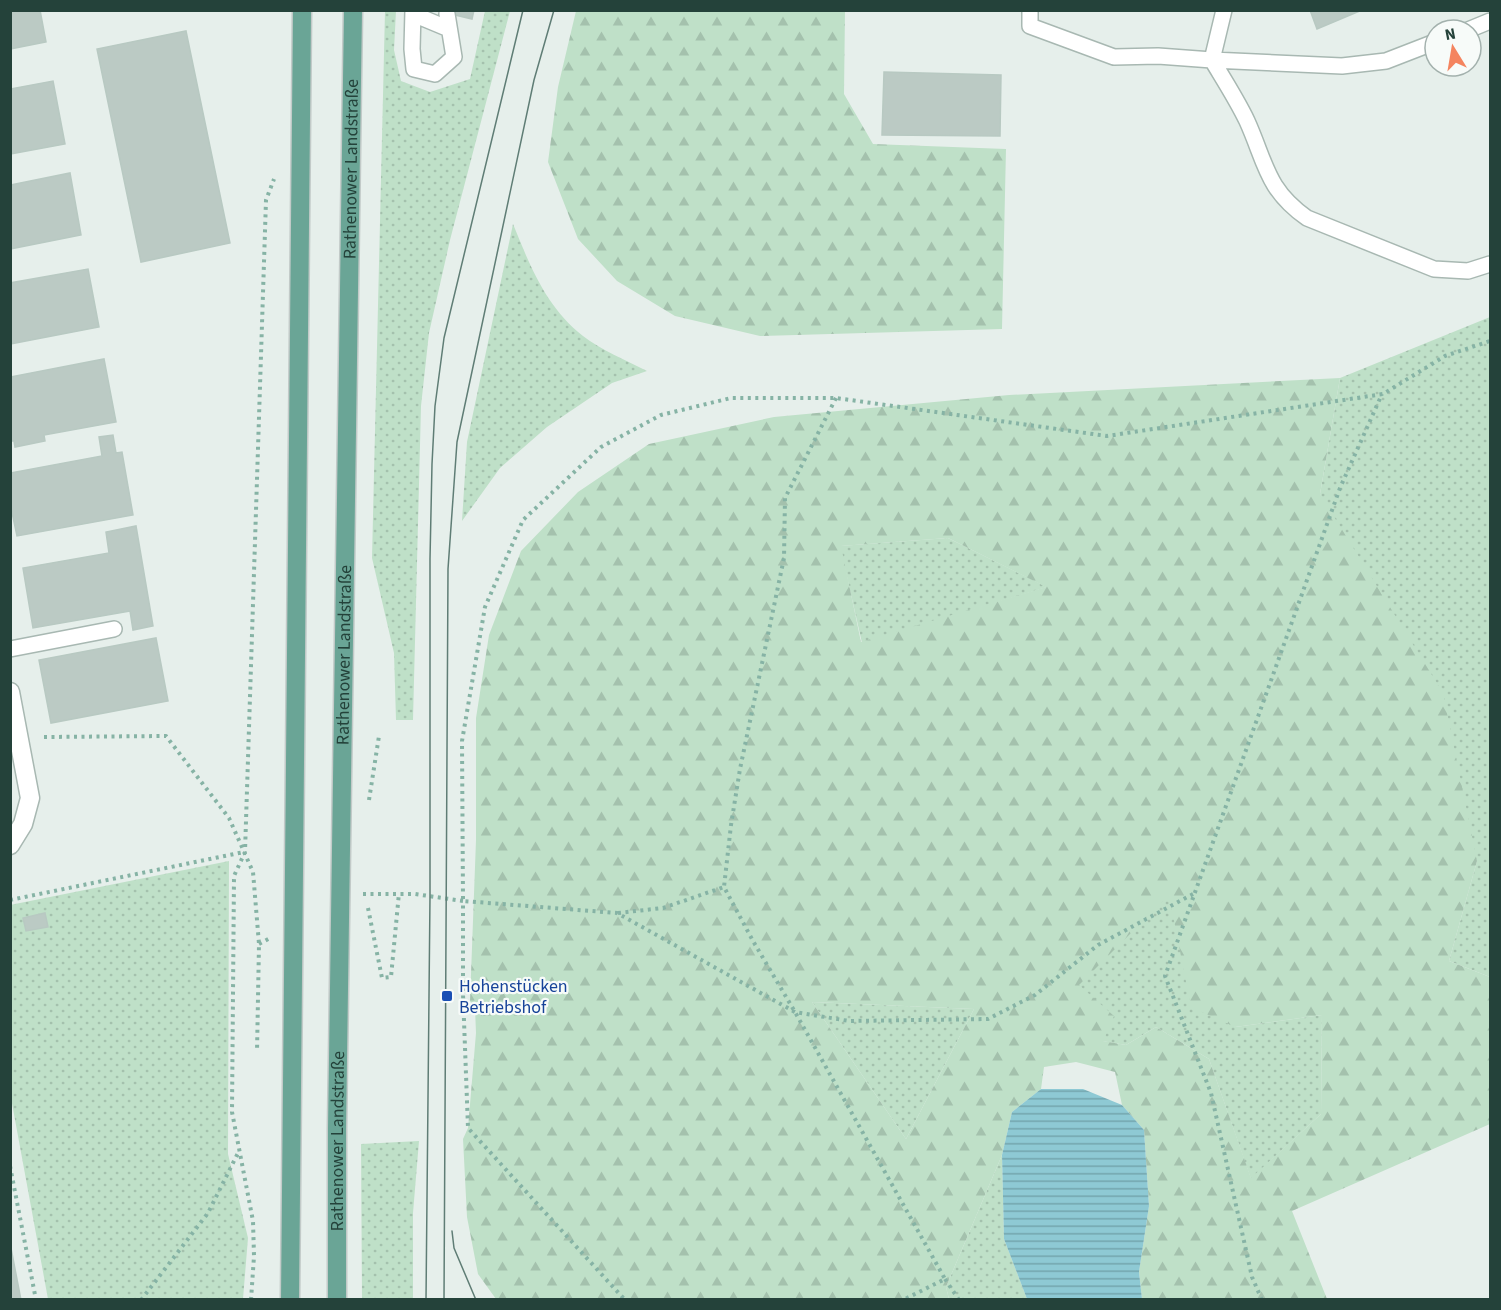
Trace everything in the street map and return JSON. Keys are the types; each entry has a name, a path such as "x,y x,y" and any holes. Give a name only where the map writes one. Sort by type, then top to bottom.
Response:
{"main road":[{"path":"290,1299 302,10"},
{"name":"Rathenower Landstraße","path":"338,1299 338,1129 353,10"}],"street":[{"path":"10,692 30,798 23,824 10,845"}],"lane":[{"path":"1224,10 1212,60 1246,120 1273,183 1291,206 1307,218 1434,268 1468,271 1491,264"},
{"path":"447,14 454,57 435,74 414,69 413,12 449,29"},
{"path":"1030,18 1114,57 1158,56 1342,66 1386,61 1423,47"},
{"path":"10,649 114,629"}],"path":[{"path":"251,1299 254,1256 253,1221 231,1112 234,876 245,852 266,200 274,178"},
{"path":"625,1299 468,1128 463,994 462,741 485,607 523,520 602,447 661,415 731,398 836,398 1107,436 1383,394 1445,356 1491,341"},
{"path":"1262,1299 1252,1277 1211,1093 1165,976 1340,488 1383,394"},
{"path":"836,398 785,498 784,558 740,769 730,825 724,887 945,1279 959,1299"},
{"path":"19,737 166,736 229,818 253,872 259,944 257,1052"},
{"path":"369,802 379,736"},
{"path":"10,900 245,852"},
{"path":"378,894 399,893 463,901 617,913 663,908 724,887"},
{"path":"364,894 382,978 391,977 399,893"},
{"path":"617,913 795,1012 849,1020 988,1019 1035,994 1098,945 1193,894"},
{"path":"141,1299 208,1213 239,1153"},
{"path":"10,1166 36,1299"},
{"path":"903,1299 945,1279"}],"green space":[{"path":"385,11 396,11 394,50 401,81 430,92 470,79 485,11 510,11 450,240 429,333 421,406 413,720 396,720 394,653 372,558"},
{"path":"576,11 845,11 844,94 873,144 1006,149 1002,329 760,336 675,316 617,281 578,239 548,162 558,87"},
{"path":"513,224 540,285 570,325 597,346 647,371 612,383 547,427 500,468 462,521 467,442"},
{"path":"1490,317 1490,977 1449,961 1477,861 1320,494 1340,378"},
{"path":"1340,378 1320,494 1443,693 1477,861 1449,961 1490,977 1490,1124 1292,1211 1327,1299 1142,1299 1139,1272 1149,1206 1144,1130 1122,1105 1115,1072 1076,1062 1044,1067 1041,1089 1012,1112 1002,1155 946,1287 949,1299 496,1299 478,1274 467,1217 463,1139 468,1128 476,1033 475,1008 470,1001 476,840 476,718 489,635 521,551 578,492 649,444 774,417 1009,395","holes":["948,538 1046,587 861,642 841,546","1169,895 1191,1007 1235,1027 1322,1015 1321,1114 1251,1178 1209,1059 1156,1027 1126,1045 1103,1041 1114,1016 1079,985","812,1002 974,1009 906,1139"]},
{"path":"948,538 1047,587 862,643 840,546"},
{"path":"229,861 228,1154 248,1238 243,1299 48,1299 11,1098 10,905"},
{"path":"1169,894 1235,1027 1322,1015 1321,1114 1251,1179 1209,1059 1156,1027 1126,1045 1102,1041 1078,985"},
{"path":"812,1002 974,1009 906,1139"},
{"path":"419,1141 413,1213 413,1299 362,1299 361,1144"},
{"path":"1002,1155 1004,1239 1027,1299 949,1299 946,1287"}],"water":[{"path":"1041,1089 1083,1089 1122,1105 1144,1130 1149,1206 1139,1272 1142,1299 1027,1299 1004,1239 1002,1155 1012,1112"}],"building":[{"path":"10,10 40,10 46,42 10,49"},
{"path":"434,10 474,10 472,19"},
{"path":"1310,10 1362,10 1317,29"},
{"path":"186,31 230,243 141,262 97,49"},
{"path":"884,72 1001,75 1000,136 882,135"},
{"path":"53,81 65,144 10,154 10,89"},
{"path":"70,173 81,235 10,249 10,185"},
{"path":"88,269 99,327 10,344 10,283"},
{"path":"104,359 116,422 44,435 45,441 15,447 14,441 10,441 10,377"},
{"path":"113,435 116,453 122,452 133,515 17,536 10,503 10,473 102,456 99,437"},
{"path":"136,526 153,626 133,630 130,611 33,628 23,568 109,553 106,532"},
{"path":"156,638 168,701 51,723 39,660"},
{"path":"45,913 48,927 26,931 23,918"},
{"path":"10,1243 21,1300 10,1300"}],"tram line":[{"path":"426,1300 430,896 430,559 435,406 444,338 523,10"},
{"path":"444,1300 448,569 457,442 534,80 554,10"},
{"path":"452,1231 454,1248 476,1300"}],"place":[{"name":"Hohenstücken Betriebshof","path":"447,996"}]}
